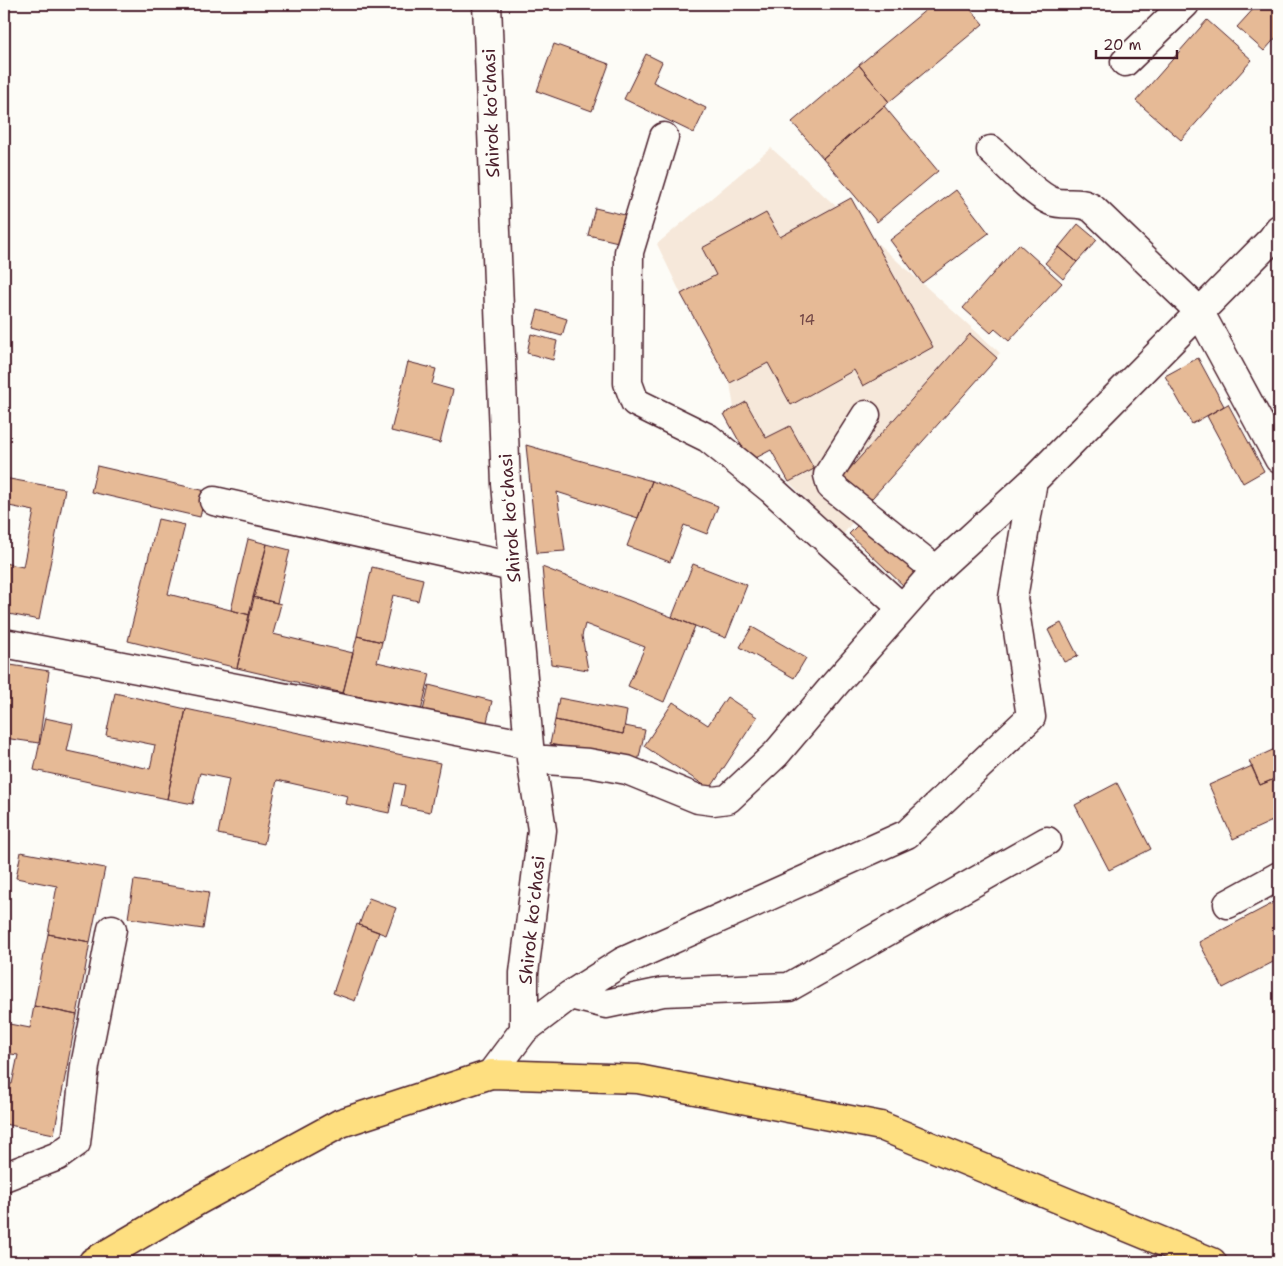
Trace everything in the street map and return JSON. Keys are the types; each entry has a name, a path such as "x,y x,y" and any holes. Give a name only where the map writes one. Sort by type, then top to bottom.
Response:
{"main road":[{"path":"93,1262 200,1200 341,1124 491,1074 638,1079 882,1126 1212,1262"}],"street":[{"name":"Shirok koʻchasi","path":"487,4 506,484 530,752 542,830 524,973 524,1030"},
{"path":"1126,62 1185,4"},
{"path":"664,137 629,252 628,383 635,402 708,438 772,489 902,608"},
{"path":"991,150 1030,186 1052,201 1086,204 1093,209 1199,311 1279,459"},
{"path":"4,643 530,752 627,770 698,800 728,799 776,754 936,570 1033,480 1199,311 1277,240"},
{"path":"866,415 828,475 831,486 936,570"},
{"path":"491,1074 524,1030 570,995 622,962 907,834 1031,717 1013,598 1033,480"},
{"path":"214,501 513,567"},
{"path":"570,995 606,1004 663,992 789,987 1048,841"},
{"path":"1228,904 1279,876"},
{"path":"4,1177 58,1156 76,1143 85,1066 112,929"}],"shaded area":[{"path":"771,148 1000,353 865,506 842,536 789,482 771,450 750,461 724,414 734,408 730,383 681,294 657,244"}],"building":[{"path":"933,4 966,4 983,24 889,102 859,65"},
{"path":"1258,4 1279,4 1279,34 1264,51 1237,27"},
{"path":"1207,20 1252,60 1181,140 1136,101"},
{"path":"554,44 609,64 592,111 537,91"},
{"path":"646,54 662,62 653,82 706,108 694,133 624,99"},
{"path":"859,65 889,102 823,158 792,122"},
{"path":"884,106 938,171 877,222 823,158"},
{"path":"956,190 989,233 922,283 890,240"},
{"path":"851,198 933,347 863,386 854,370 791,405 768,363 730,383 681,294 716,275 702,248 766,213 780,237"},
{"path":"595,208 625,215 618,242 588,235"},
{"path":"1078,224 1097,240 1077,262 1059,247"},
{"path":"1019,244 1062,283 1009,341 995,329 991,333 963,308"},
{"path":"1059,247 1077,262 1063,279 1045,263"},
{"path":"538,310 567,319 562,336 533,328"},
{"path":"531,334 557,341 553,360 527,353"},
{"path":"970,334 997,358 865,506 838,482"},
{"path":"1198,358 1224,406 1192,424 1165,376"},
{"path":"408,362 436,369 432,384 453,390 440,443 391,431"},
{"path":"746,402 766,438 790,426 814,469 789,482 771,450 750,461 724,414"},
{"path":"1228,404 1264,471 1243,483 1207,416"},
{"path":"526,445 652,481 638,518 557,492 565,551 537,553"},
{"path":"97,466 206,491 200,517 91,492"},
{"path":"4,478 65,489 39,620 4,613 4,563 23,567 34,511 4,505"},
{"path":"652,481 718,506 707,534 684,525 670,562 627,546"},
{"path":"158,519 185,525 168,594 250,615 237,668 128,641"},
{"path":"863,520 920,572 906,588 849,534"},
{"path":"248,539 267,544 250,615 231,610"},
{"path":"267,544 290,550 277,603 253,597"},
{"path":"693,564 747,585 726,638 672,617"},
{"path":"372,567 423,579 418,601 393,595 382,642 357,636"},
{"path":"542,567 695,626 664,702 628,686 645,647 585,624 582,636 588,670 551,664"},
{"path":"253,597 281,604 273,634 353,653 343,693 237,668"},
{"path":"1061,623 1078,656 1064,662 1048,630"},
{"path":"752,627 806,658 794,678 740,647"},
{"path":"357,636 382,642 377,662 430,674 421,711 343,693"},
{"path":"4,664 49,671 39,743 4,738"},
{"path":"429,685 492,701 486,726 423,711"},
{"path":"115,693 186,709 167,799 34,770 45,718 73,724 67,751 150,769 155,745 106,735"},
{"path":"727,697 757,717 710,789 644,746 673,702 708,725"},
{"path":"559,698 627,711 623,734 555,720"},
{"path":"186,709 440,763 430,812 401,806 405,785 395,783 389,813 346,804 348,796 277,780 264,844 218,834 229,779 200,773 193,804 167,799"},
{"path":"555,720 623,734 625,726 645,730 638,762 550,744"},
{"path":"1279,747 1279,777 1260,785 1249,761"},
{"path":"1252,766 1260,785 1279,777 1279,818 1233,839 1209,785"},
{"path":"1117,783 1151,849 1109,870 1075,805"},
{"path":"21,852 105,868 90,942 48,934 57,886 16,878"},
{"path":"134,880 209,892 203,929 128,918"},
{"path":"369,898 396,908 386,935 359,925"},
{"path":"1279,900 1279,959 1223,988 1199,942"},
{"path":"357,924 379,932 355,1001 333,993"},
{"path":"48,934 90,942 77,1015 34,1006"},
{"path":"34,1006 77,1015 54,1134 4,1124 4,1083 12,1084 18,1055 4,1053 4,1023 30,1028"}]}
